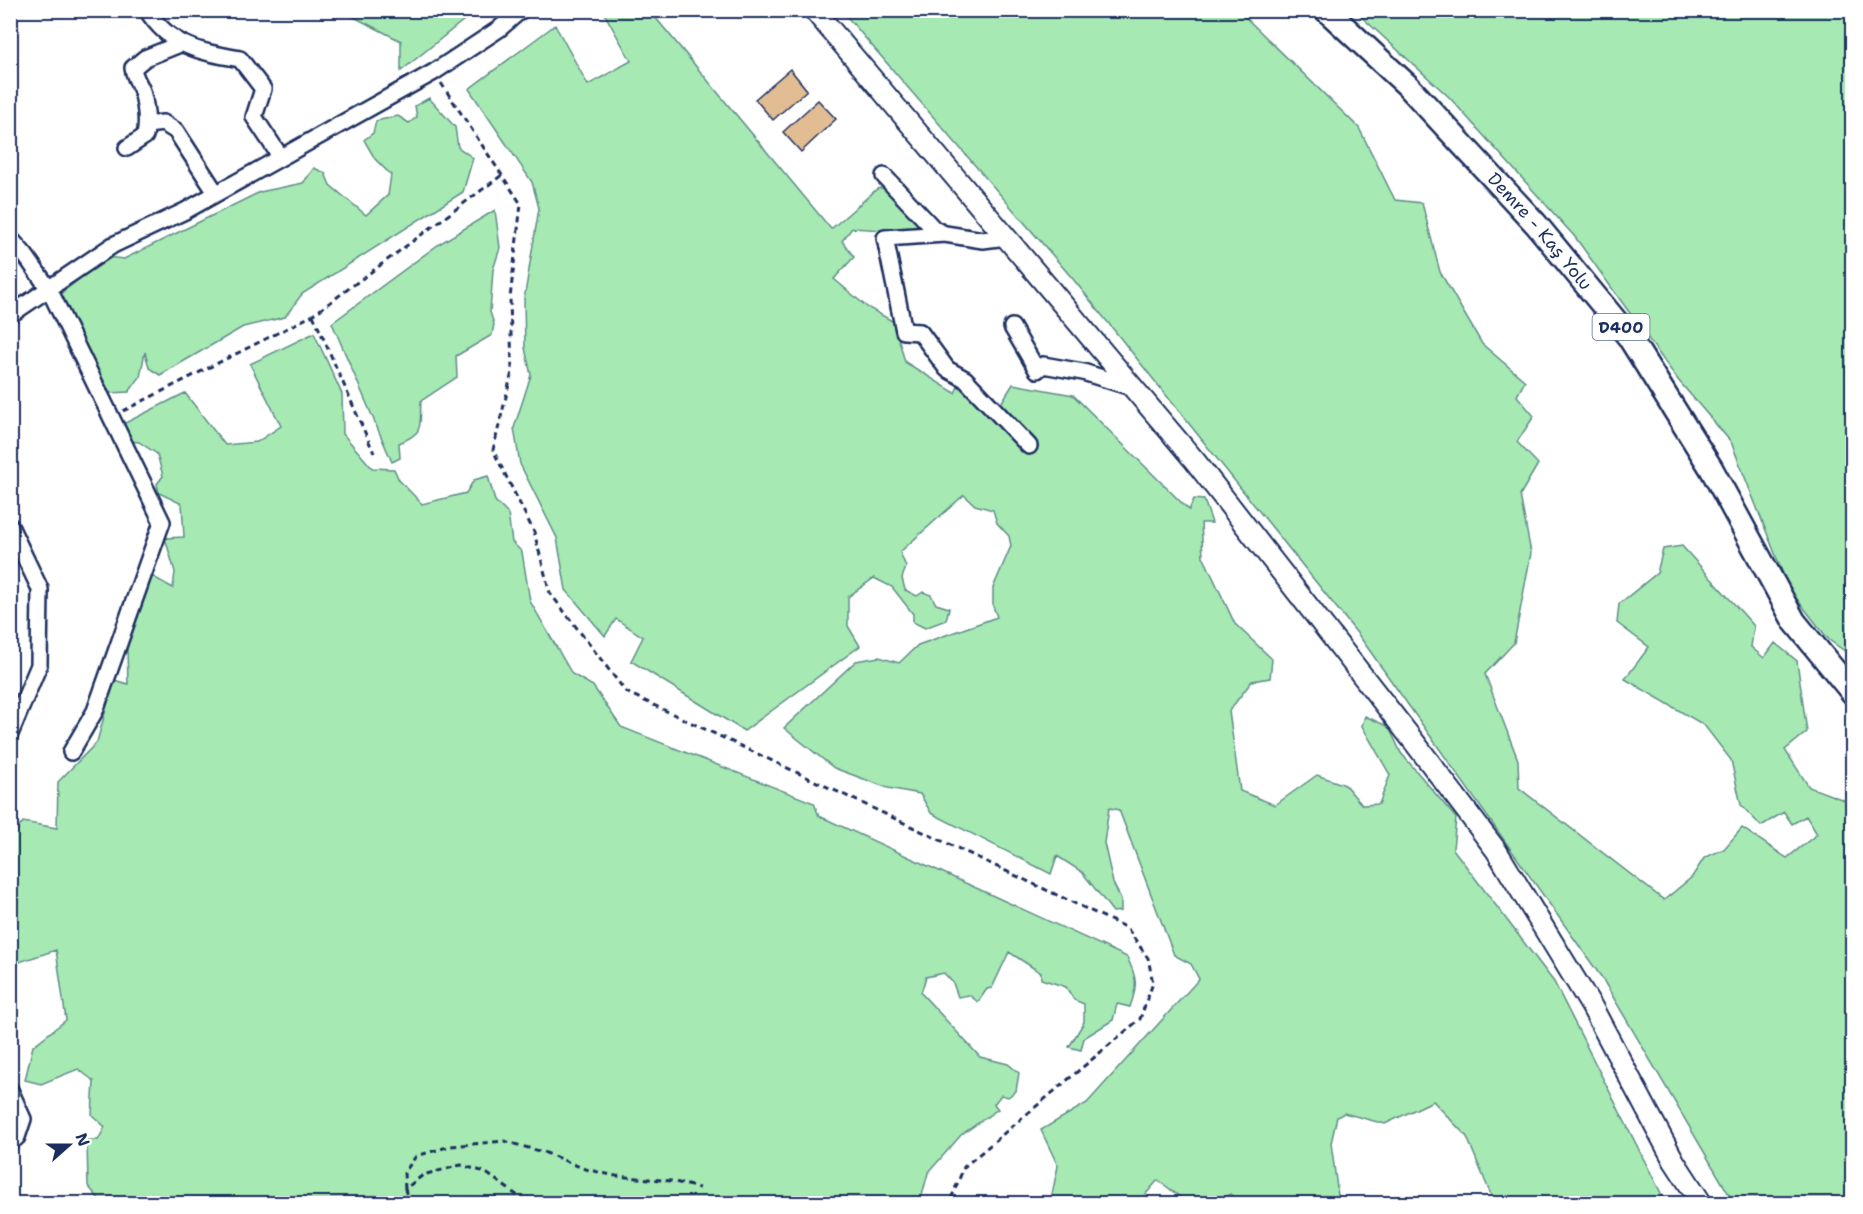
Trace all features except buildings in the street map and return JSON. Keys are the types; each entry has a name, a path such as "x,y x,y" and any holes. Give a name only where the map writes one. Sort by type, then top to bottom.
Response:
{"highway":[{"name":"Demre - Kaş Yolu","path":"1326,10 1408,86 1536,224 1629,337 1711,468 1794,621 1852,692"}],"main road":[{"path":"814,10 1195,461 1496,850 1592,1007 1674,1161 1701,1203"}],"street":[{"path":"147,10 152,19 180,44 205,53 240,58 263,89 254,117 280,156"},
{"path":"10,315 113,245 185,211 434,72 499,29 520,10"},
{"path":"127,148 145,136 147,125 142,90 134,75 134,68 145,58 180,44"},
{"path":"147,125 163,123 176,131 216,193"},
{"path":"884,176 934,229 945,234"},
{"path":"1006,237 983,240 945,234 885,238 904,331 920,332 947,369 965,379 1029,446"},
{"path":"10,238 49,289 162,522 95,711 71,752"},
{"path":"1012,327 1037,370 1043,365 1083,372 1134,388"},
{"path":"10,526 40,590 39,665 10,734"},
{"path":"10,1090 23,1119 16,1137 10,1143"}],"path":[{"path":"434,72 521,204 510,298 512,372 493,450 534,532 550,593 626,692 1127,928 1148,958 1153,983 1140,1019 964,1167 949,1203"},
{"path":"111,417 314,315 502,175"},
{"path":"314,315 374,453"},
{"path":"409,1203 404,1173 416,1156 451,1146 504,1141 546,1153 585,1169 616,1176 671,1181 699,1188"},
{"path":"405,1189 423,1175 460,1165 485,1172 529,1203"}],"green space":[{"path":"342,11 475,11 401,71 401,41"},
{"path":"603,11 650,11 831,229 877,189 884,187 921,222 922,228 917,232 852,228 842,241 854,257 834,279 867,307 894,322 905,362 955,393 960,382 995,413 1013,384 1073,395 1189,510 1194,499 1204,500 1212,523 1201,523 1203,556 1235,624 1272,659 1270,678 1252,681 1229,711 1240,791 1275,805 1317,775 1345,785 1362,805 1379,804 1390,775 1362,726 1365,716 1389,727 1401,753 1456,818 1453,849 1554,982 1666,1203 1504,1204 1493,1200 1467,1137 1433,1101 1385,1124 1344,1113 1337,1117 1331,1143 1339,1203 1241,1203 1230,1194 1220,1203 1188,1203 1158,1180 1138,1203 1054,1203 1051,1199 1058,1166 1041,1130 1087,1103 1199,979 1191,964 1174,955 1119,810 1109,808 1104,843 1113,883 1121,899 1121,911 1113,912 1082,872 1057,856 1051,874 931,813 920,794 888,788 834,768 784,728 856,661 879,657 899,663 918,645 997,617 993,606 993,588 1011,546 1009,536 997,523 993,510 975,505 964,495 900,552 906,567 902,578 905,590 917,596 923,592 931,595 936,604 949,608 946,620 925,628 913,622 913,614 892,587 874,578 848,597 848,626 860,646 744,731 631,661 643,637 616,619 605,636 566,590 557,538 520,464 514,428 531,375 525,348 524,300 539,208 532,182 469,89 555,25 588,85 631,61"},
{"path":"842,11 1239,11 1359,128 1395,200 1422,203 1440,272 1482,344 1525,381 1517,396 1534,416 1517,442 1538,464 1520,495 1531,553 1514,643 1485,674 1518,760 1519,788 1664,900 1692,877 1704,858 1724,849 1742,828 1787,858 1817,834 1806,816 1792,824 1784,812 1761,826 1741,805 1731,760 1704,725 1625,679 1649,647 1617,623 1619,604 1657,573 1663,549 1682,546 1754,626 1751,647 1764,658 1775,643 1797,661 1807,732 1785,750 1809,787 1852,803 1852,1203 1734,1203 1602,978 1360,637 1073,279"},
{"path":"1355,11 1852,11 1852,656 1829,640 1789,589 1731,442 1678,380 1575,237 1449,97"},
{"path":"429,98 455,127 458,147 473,158 463,192 302,294 285,317 243,327 160,375 149,368 145,352 140,377 129,392 110,393 60,294 108,257 124,259 260,192 303,183 314,168 325,173 330,185 366,215 388,195 391,175 375,159 364,140 373,133 376,121 398,116 409,123 417,117 415,106"},
{"path":"495,210 500,248 493,270 490,312 494,324 492,335 456,356 457,377 421,401 419,427 414,435 399,443 400,458 392,462 332,323 439,244"},
{"path":"314,333 342,394 343,434 372,468 394,469 399,480 422,504 466,493 474,480 488,476 495,501 508,514 512,542 522,552 530,601 572,674 593,686 621,727 814,803 819,816 1127,957 1135,982 1130,1007 1117,1004 1113,1020 1084,1038 1081,1050 1069,1047 1084,1022 1084,1004 1074,1000 1066,987 1041,979 1041,973 1009,952 992,988 987,989 978,1002 969,995 958,997 953,983 944,973 926,977 921,993 980,1057 1008,1064 1019,1073 1016,1091 1008,1097 1001,1095 994,1104 998,1109 961,1135 928,1173 920,1203 95,1203 99,1199 88,1186 87,1140 98,1140 105,1127 92,1115 94,1081 78,1069 41,1084 25,1080 33,1046 66,1020 56,950 19,962 11,984 10,890 14,834 23,822 57,828 58,782 97,742 114,680 128,684 127,648 152,576 173,588 175,572 165,538 184,537 182,504 159,493 157,484 163,476 157,454 139,442 129,441 121,425 185,393 225,445 257,442 281,426 250,364"}]}
